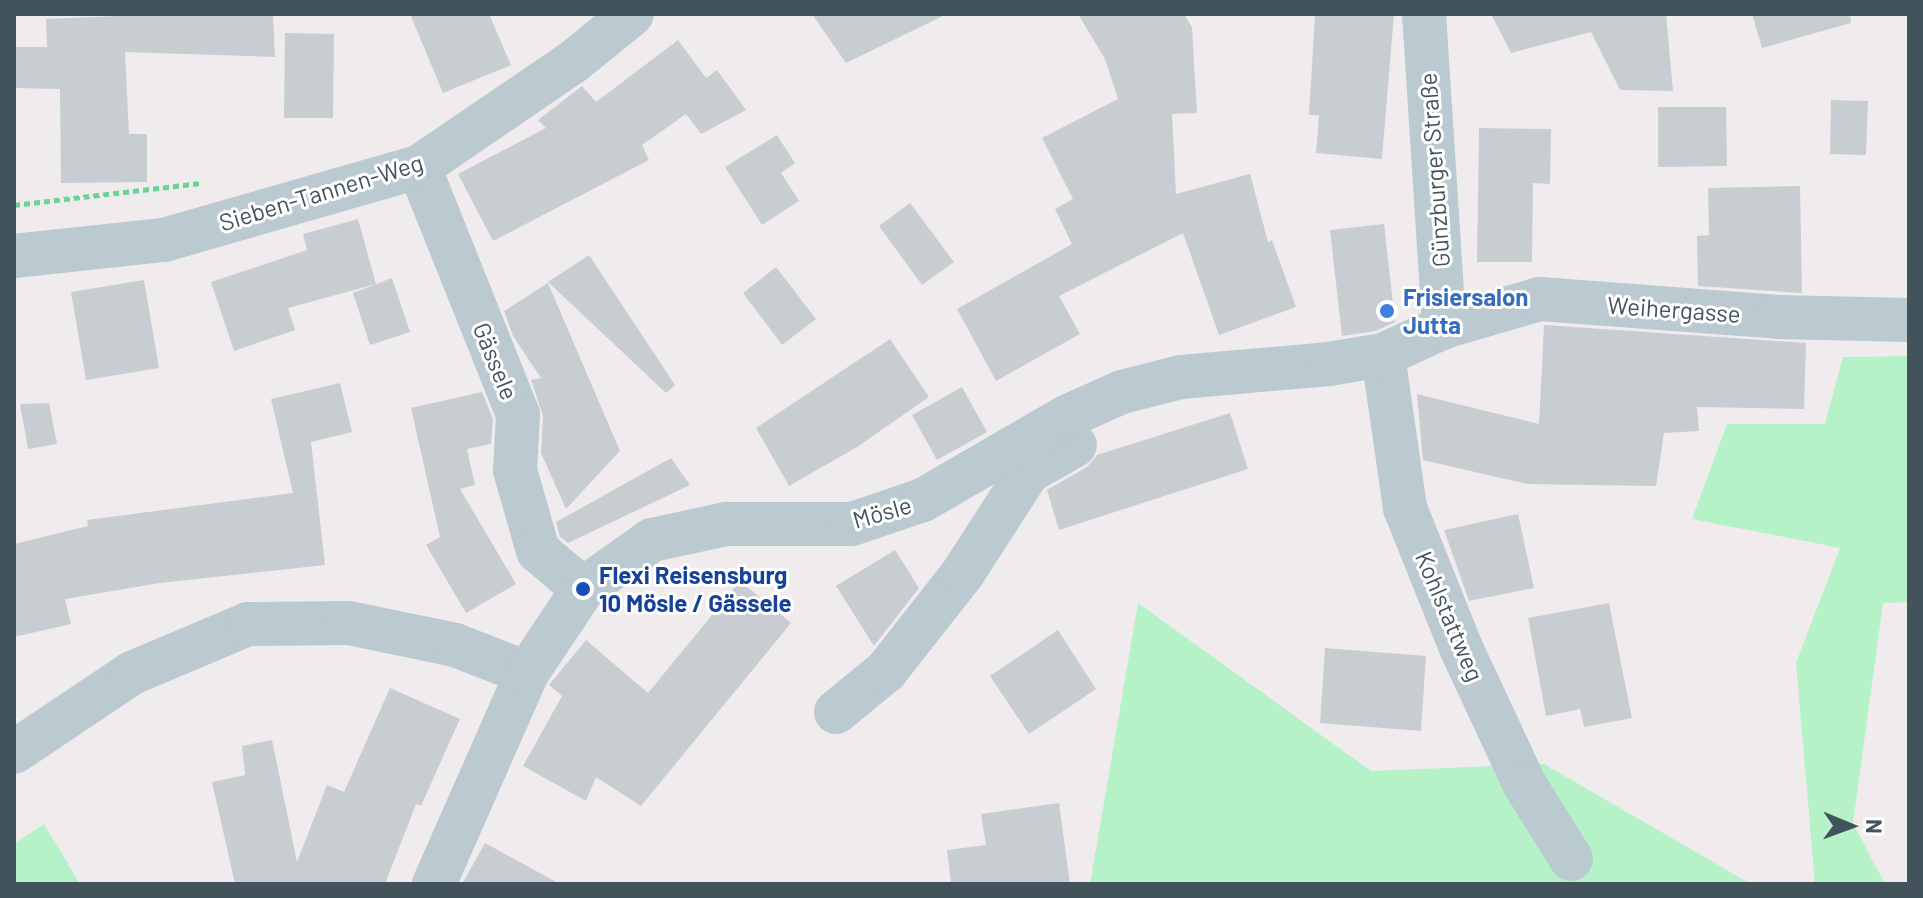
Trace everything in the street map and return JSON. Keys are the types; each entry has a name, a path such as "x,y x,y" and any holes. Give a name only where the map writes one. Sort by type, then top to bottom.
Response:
{"street":[{"name":"Sieben-Tannen-Weg","path":"14,256 164,240 419,167 573,62 632,14"},
{"name":"Günzburger Straße","path":"1424,14 1444,327"},
{"name":"Gässele","path":"419,167 518,415 515,470 538,551 583,589"},
{"name":"Weihergasse","path":"1444,327 1540,299 1778,317 1909,320"},
{"name":"Mösle","path":"434,884 527,673 583,589 652,540 726,524 852,524 923,500 1068,416 1122,392 1181,377 1329,364 1383,355 1444,327"},
{"name":"Kohlstattweg","path":"1383,355 1405,508 1461,648 1525,785 1571,859"},
{"path":"836,712 886,671 963,573 1028,472 1079,443 1068,416"},
{"path":"14,752 132,673 248,624 349,623 455,645 527,673"}],"path":[{"path":"14,205 180,188 208,181"}],"green space":[{"path":"1909,356 1909,602 1883,603 1853,823 1885,884 1815,884 1796,663 1840,548 1692,519 1727,424 1825,424 1843,357"},
{"path":"1138,603 1371,771 1544,764 1751,884 1090,884"},
{"path":"44,824 80,884 14,884 14,844"}],"building":[{"path":"273,14 275,57 125,52 129,134 147,134 147,182 61,183 60,89 14,88 14,47 47,47 46,19"},
{"path":"410,14 489,14 511,65 443,93"},
{"path":"812,14 947,14 846,63"},
{"path":"1078,14 1184,14 1192,27 1197,113 1172,114 1176,194 1250,174 1268,242 1272,240 1296,307 1219,335 1183,233 1059,296 1080,334 996,381 957,309 1072,244 1055,209 1073,199 1042,138 1118,99 1105,59"},
{"path":"1315,14 1394,14 1382,159 1316,153 1319,115 1309,115"},
{"path":"1491,14 1666,14 1673,91 1620,90 1591,32 1511,53"},
{"path":"1752,14 1850,14 1851,23 1762,48"},
{"path":"285,33 334,34 333,118 284,118"},
{"path":"678,40 706,78 717,70 746,110 701,134 686,114 642,145 649,160 493,241 458,174 546,128 538,120 582,86 596,102"},
{"path":"1831,100 1868,101 1866,155 1830,154"},
{"path":"1658,107 1726,107 1727,166 1658,167"},
{"path":"1479,128 1551,129 1550,184 1533,183 1532,262 1477,262"},
{"path":"777,135 795,163 781,173 799,201 762,225 725,167"},
{"path":"1800,186 1802,293 1698,286 1697,236 1709,235 1708,188"},
{"path":"910,203 954,262 922,285 879,226"},
{"path":"358,219 376,284 288,308 295,330 234,351 211,282 307,250 303,234"},
{"path":"1384,224 1395,322 1376,331 1342,336 1330,230"},
{"path":"589,255 675,385 666,393 548,282"},
{"path":"776,267 816,319 782,345 743,293"},
{"path":"392,278 410,332 370,345 353,293"},
{"path":"144,280 159,368 86,380 71,292"},
{"path":"548,283 620,451 566,509 541,453 543,416 531,380 541,378 513,336 504,311"},
{"path":"1544,325 1806,343 1804,409 1697,407 1699,431 1664,433 1656,486 1527,484 1423,460 1417,394 1539,424"},
{"path":"890,339 929,397 857,447 789,486 756,428"},
{"path":"340,383 352,432 311,442 325,565 160,583 65,599 71,624 14,637 14,544 88,526 87,520 293,493 271,399"},
{"path":"962,387 987,432 937,460 912,415"},
{"path":"482,392 493,419 491,444 467,449 475,485 460,489 516,584 466,613 426,545 440,537 411,408"},
{"path":"49,403 57,444 28,449 20,404"},
{"path":"1230,413 1248,469 1059,530 1047,490 1087,467 1097,455"},
{"path":"671,458 690,485 568,543 560,537 556,522"},
{"path":"1518,514 1534,588 1469,601 1444,530"},
{"path":"895,550 919,588 874,646 836,586"},
{"path":"740,581 791,623 641,806 596,777 586,801 523,766 562,696 549,685 586,640 648,693"},
{"path":"1609,603 1632,718 1584,727 1580,709 1546,716 1528,618"},
{"path":"1058,630 1096,689 1029,734 990,676"},
{"path":"1325,648 1426,656 1421,731 1320,723"},
{"path":"390,688 460,719 421,806 416,804 385,884 235,884 212,782 245,775 242,746 272,740 297,862 327,785 344,792"},
{"path":"1059,803 1070,884 951,884 947,850 986,845 981,814"},
{"path":"485,843 560,884 462,884"}],"place":[{"name":"Frisiersalon Jutta","path":"1387,311"},
{"name":"Flexi Reisensburg 10 Mösle / Gässele","path":"583,589"}]}
